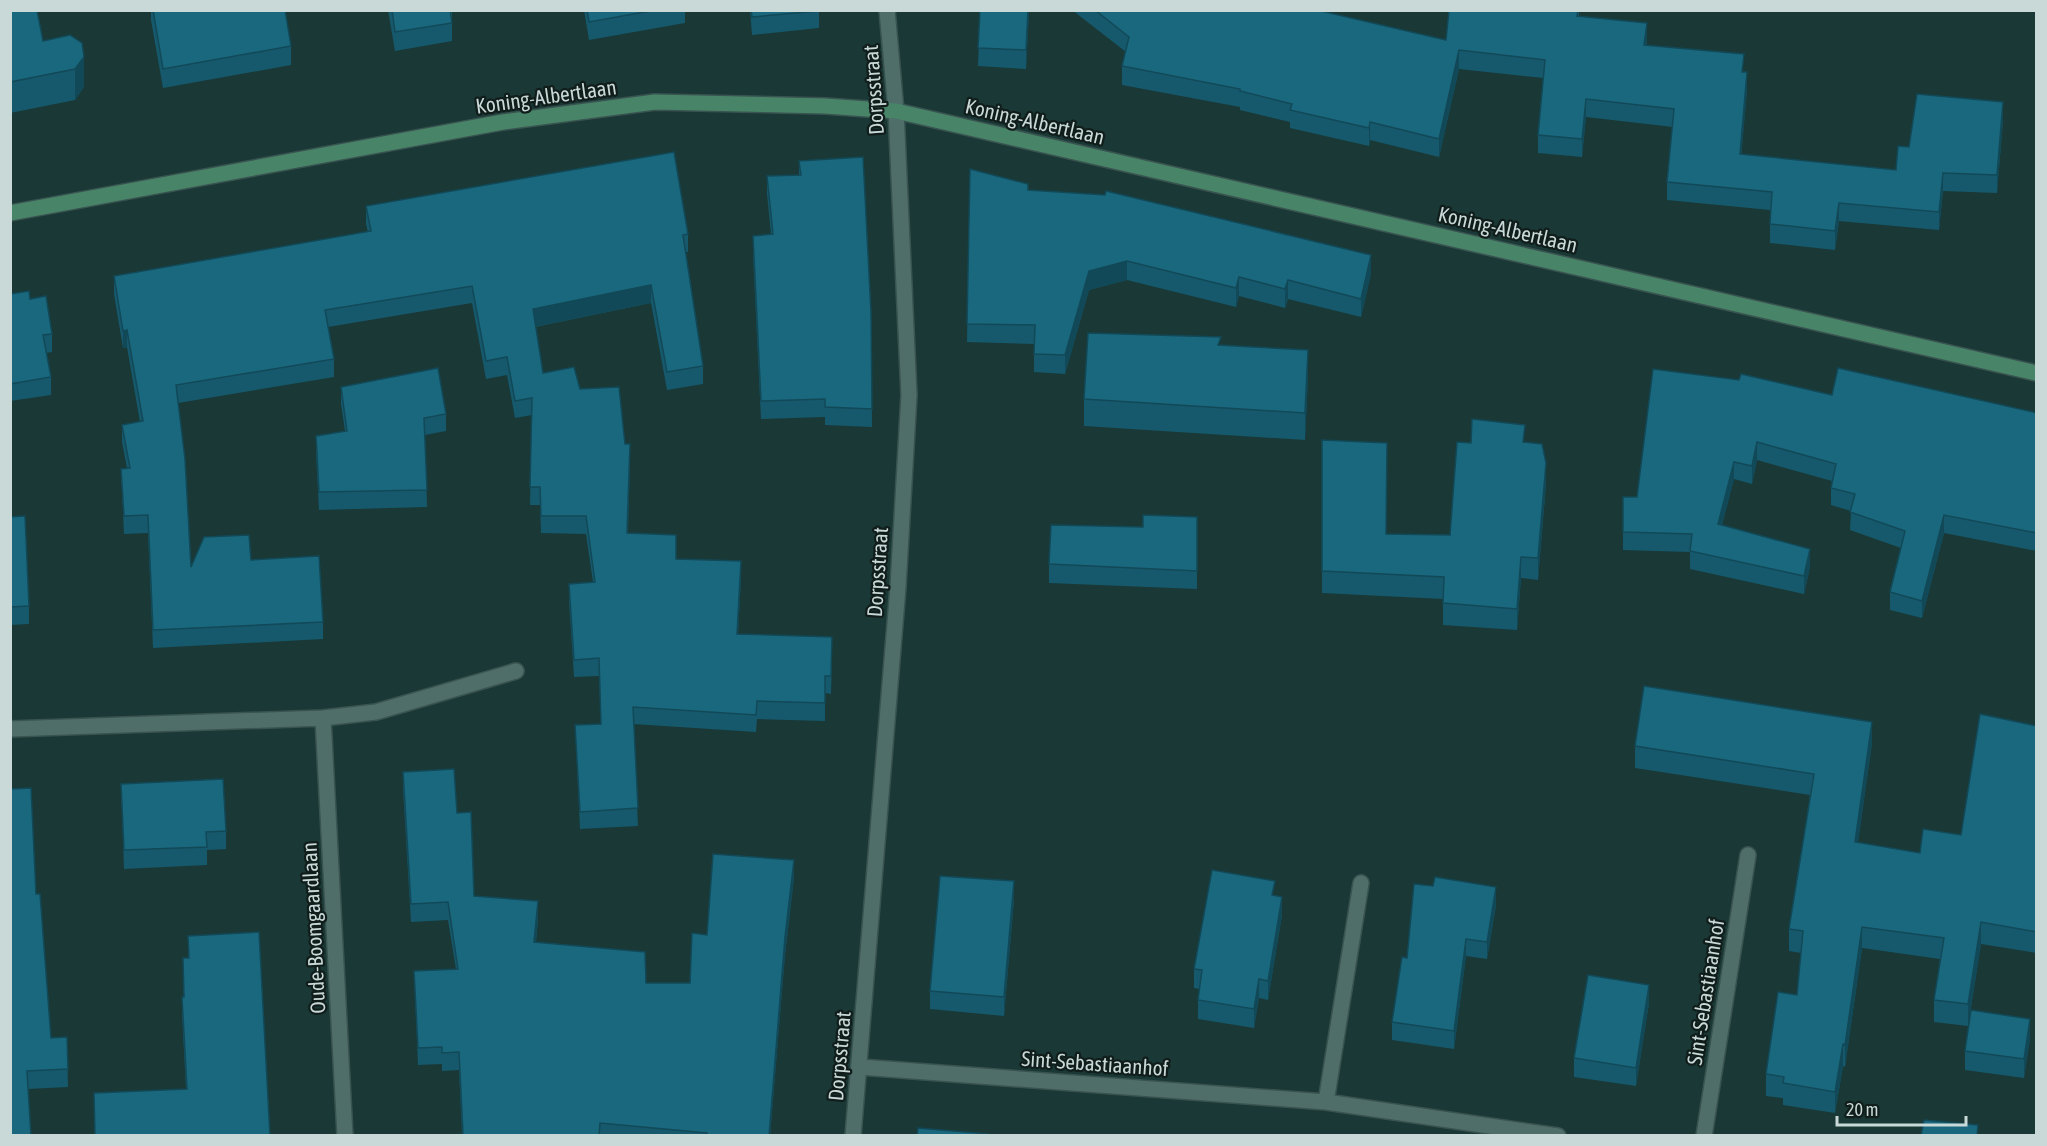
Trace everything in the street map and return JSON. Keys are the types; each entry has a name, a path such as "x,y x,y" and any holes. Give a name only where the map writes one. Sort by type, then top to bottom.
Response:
{"street":[{"name":"Dorpsstraat","path":"853,1136 898,587 909,395 896,111 887,10"},
{"name":"Koning-Albertlaan","path":"10,213 502,122 655,102 825,105 896,111 2037,373"},
{"path":"10,729 323,718 376,712 516,671"},
{"name":"Oude-Boomgaardlaan","path":"323,718 345,1136"},
{"name":"Sint-Sebastiaanhof","path":"1704,1136 1748,855"},
{"path":"1326,1102 1361,883"},
{"name":"Sint-Sebastiaanhof","path":"860,1067 1326,1102 1558,1136"}],"building":[{"path":"10,10 37,10 43,41 70,35 82,43 84,57 75,69 10,82"},
{"path":"153,10 285,10 291,46 163,69"},
{"path":"392,10 450,10 452,23 395,32"},
{"path":"587,10 656,10 589,22"},
{"path":"751,10 819,10 819,11 752,17"},
{"path":"980,10 1028,10 1026,50 978,48"},
{"path":"1095,10 1317,10 1446,40 1449,10 1578,10 1577,16 1647,23 1644,45 1744,54 1742,72 1747,72 1740,154 1896,170 1898,146 1909,147 1917,94 2003,102 1997,175 1943,173 1939,212 1839,203 1835,231 1770,224 1772,192 1667,182 1674,109 1586,99 1582,139 1538,135 1545,60 1459,50 1439,139 1370,122 1369,128 1290,110 1292,104 1240,91 1240,89 1122,66 1129,37"},
{"path":"674,152 688,234 683,235 703,366 667,372 651,285 533,309 543,373 574,367 580,389 619,387 625,444 630,444 627,533 676,535 676,559 741,561 737,634 832,637 831,676 825,676 825,703 757,701 756,715 633,707 638,808 580,812 575,725 601,724 599,658 574,660 569,584 595,582 586,516 541,516 540,487 530,487 532,398 515,401 507,357 486,361 472,286 325,310 334,359 176,385 185,459 191,567 204,537 249,535 251,560 319,556 323,622 153,630 148,515 124,516 121,469 130,468 122,425 143,421 127,330 123,331 114,276 371,231 366,206"},
{"path":"863,157 871,312 872,409 825,407 825,399 761,401 753,236 773,234 767,176 801,175 799,161"},
{"path":"970,169 1028,184 1028,190 1105,195 1106,191 1371,255 1361,299 1288,280 1285,289 1239,277 1236,288 1127,261 1089,271 1065,355 1034,354 1035,325 967,324"},
{"path":"29,291 30,299 46,296 52,334 43,335 51,377 10,384 10,294"},
{"path":"1088,333 1221,337 1218,345 1308,350 1305,413 1084,399"},
{"path":"438,368 446,414 424,418 427,490 319,492 316,436 347,431 341,387"},
{"path":"1838,368 2037,413 2037,533 1944,515 1922,601 1890,592 1905,531 1850,512 1855,494 1831,488 1836,464 1757,442 1752,466 1734,462 1718,524 1810,549 1804,576 1690,551 1692,534 1623,532 1623,497 1637,497 1653,369 1739,380 1741,374 1832,395"},
{"path":"1472,419 1525,425 1523,442 1542,444 1546,463 1538,558 1521,557 1517,609 1443,603 1444,577 1322,571 1322,440 1387,443 1386,534 1450,535 1457,442 1471,443"},
{"path":"1143,515 1197,517 1197,571 1049,564 1051,525 1143,527"},
{"path":"25,516 29,606 10,607 10,517"},
{"path":"1644,686 1872,722 1855,842 1920,853 1923,829 1961,835 1980,714 2037,726 2037,932 1981,922 1968,1004 1934,1000 1944,938 1862,927 1845,1045 1843,1044 1835,1092 1783,1083 1784,1077 1766,1074 1778,992 1797,995 1803,931 1789,929 1814,774 1635,746"},
{"path":"454,769 457,813 471,812 474,896 538,901 534,942 645,952 646,983 690,983 692,933 707,935 713,854 794,860 785,937 769,1136 707,1136 707,1133 600,1123 599,1136 440,1136 463,1134 459,1052 442,1053 442,1047 418,1048 414,971 458,969 448,902 411,904 403,772"},
{"path":"223,779 226,831 206,832 207,847 124,850 121,784"},
{"path":"31,788 36,894 40,894 51,1038 67,1037 68,1069 27,1071 31,1136 10,1136 10,789"},
{"path":"1212,870 1275,881 1272,895 1282,897 1268,981 1259,979 1254,1009 1198,1000 1202,970 1194,969"},
{"path":"940,876 1014,881 1004,997 930,991"},
{"path":"1435,877 1496,887 1487,942 1466,939 1454,1031 1392,1022 1402,957 1407,958 1414,884 1433,886"},
{"path":"259,932 270,1136 95,1136 94,1093 187,1089 182,997 184,997 183,958 189,958 188,936"},
{"path":"1588,975 1649,985 1636,1068 1574,1058"},
{"path":"1971,1010 2030,1019 2024,1059 1965,1051"},
{"path":"1924,1120 1978,1125 1977,1136 1921,1136"},
{"path":"918,1128 988,1134 988,1136 917,1136"}]}
